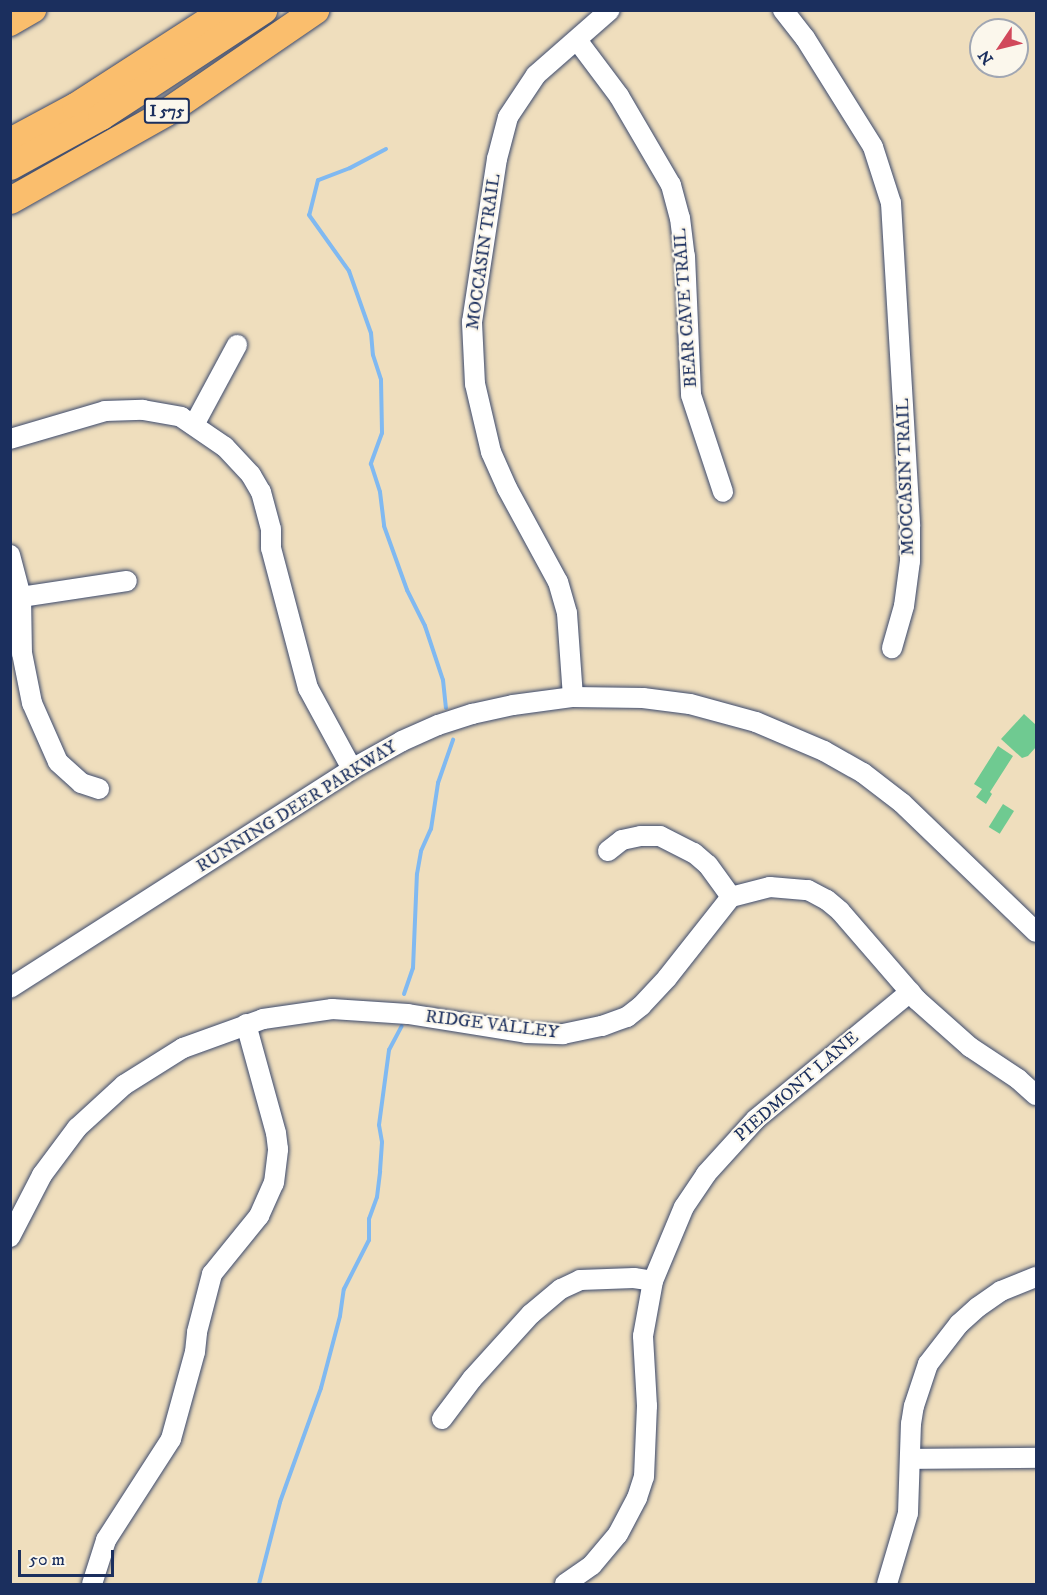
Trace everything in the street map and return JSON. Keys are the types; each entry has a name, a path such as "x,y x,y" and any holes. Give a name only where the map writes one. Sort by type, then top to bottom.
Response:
{"highway":[{"path":"10,141 114,82 224,10"},
{"path":"10,166 101,117 263,10"},
{"name":"I 575","path":"10,200 166,112 315,10"}],"main road":[{"path":"10,24 34,10"}],"street":[{"name":"MOCCASIN TRAIL","path":"573,697 570,628 563,597 548,561 507,488 491,452 478,404 471,343 481,253 497,159 508,117 536,75 610,10"},
{"name":"MOCCASIN TRAIL","path":"783,10 805,38 873,147 891,203 910,526 910,561 904,606 892,648"},
{"name":"BEAR CAVE TRAIL","path":"577,40 619,96 671,185 680,218 685,256 691,395 723,492"},
{"path":"194,425 237,345"},
{"path":"10,439 78,418 124,410 162,412 181,417 194,425 210,435 239,460 261,492 271,529 271,548 308,688 352,769"},
{"path":"10,555 21,597 21,652 32,703 58,762 81,783 99,789"},
{"path":"21,597 127,581"},
{"name":"RUNNING DEER PARKWAY","path":"10,988 352,769 402,741 455,719 513,705 573,697 643,698 690,704 756,722 824,751 863,773 902,803 1036,932"},
{"path":"608,851 622,840 641,836 660,836 694,854 708,865 731,897 770,887 808,890 840,911 910,992 970,1047 1018,1079 1036,1095"},
{"name":"RIDGE VALLEY","path":"12,1227 51,1160 77,1128 102,1104 165,1058 202,1039 277,1016 332,1009 417,1015 526,1033 563,1034 591,1029 627,1017 641,1006 667,978 731,897"},
{"name":"PIEDMONT LANE","path":"565,1584 592,1565 618,1534 637,1498 644,1477 647,1406 643,1336 653,1281 684,1207 706,1174 756,1119 910,992"},
{"path":"92,1584 106,1540 171,1439 195,1352 197,1332 212,1274 259,1216 274,1183 278,1149 276,1133 246,1024"},
{"path":"887,1584 908,1513 914,1406 928,1364 958,1323 993,1296 1036,1277"},
{"path":"442,1419 472,1379 547,1298 561,1288 580,1280 615,1278 653,1281"},
{"path":"910,1459 1036,1458"}],"green space":[{"path":"1024,714 1036,725 1036,747 1028,756 1022,758 1001,739"},
{"path":"998,746 1013,756 990,792 992,794 986,804 976,797 982,789 974,784"},
{"path":"1003,804 1014,811 1000,834 989,827"}],"waterway":[{"path":"386,149 350,168 318,180 309,215 349,271 371,333 373,355 381,380 382,433 371,464 380,492 384,526 407,590 425,626 443,680 446,708"},
{"path":"404,994 413,968 417,874 421,851 431,829 438,783 453,740"},
{"path":"259,1584 280,1502 321,1388 340,1316 344,1289 369,1240 369,1219 377,1197 380,1171 382,1142 379,1125 389,1050 402,1026"}]}
